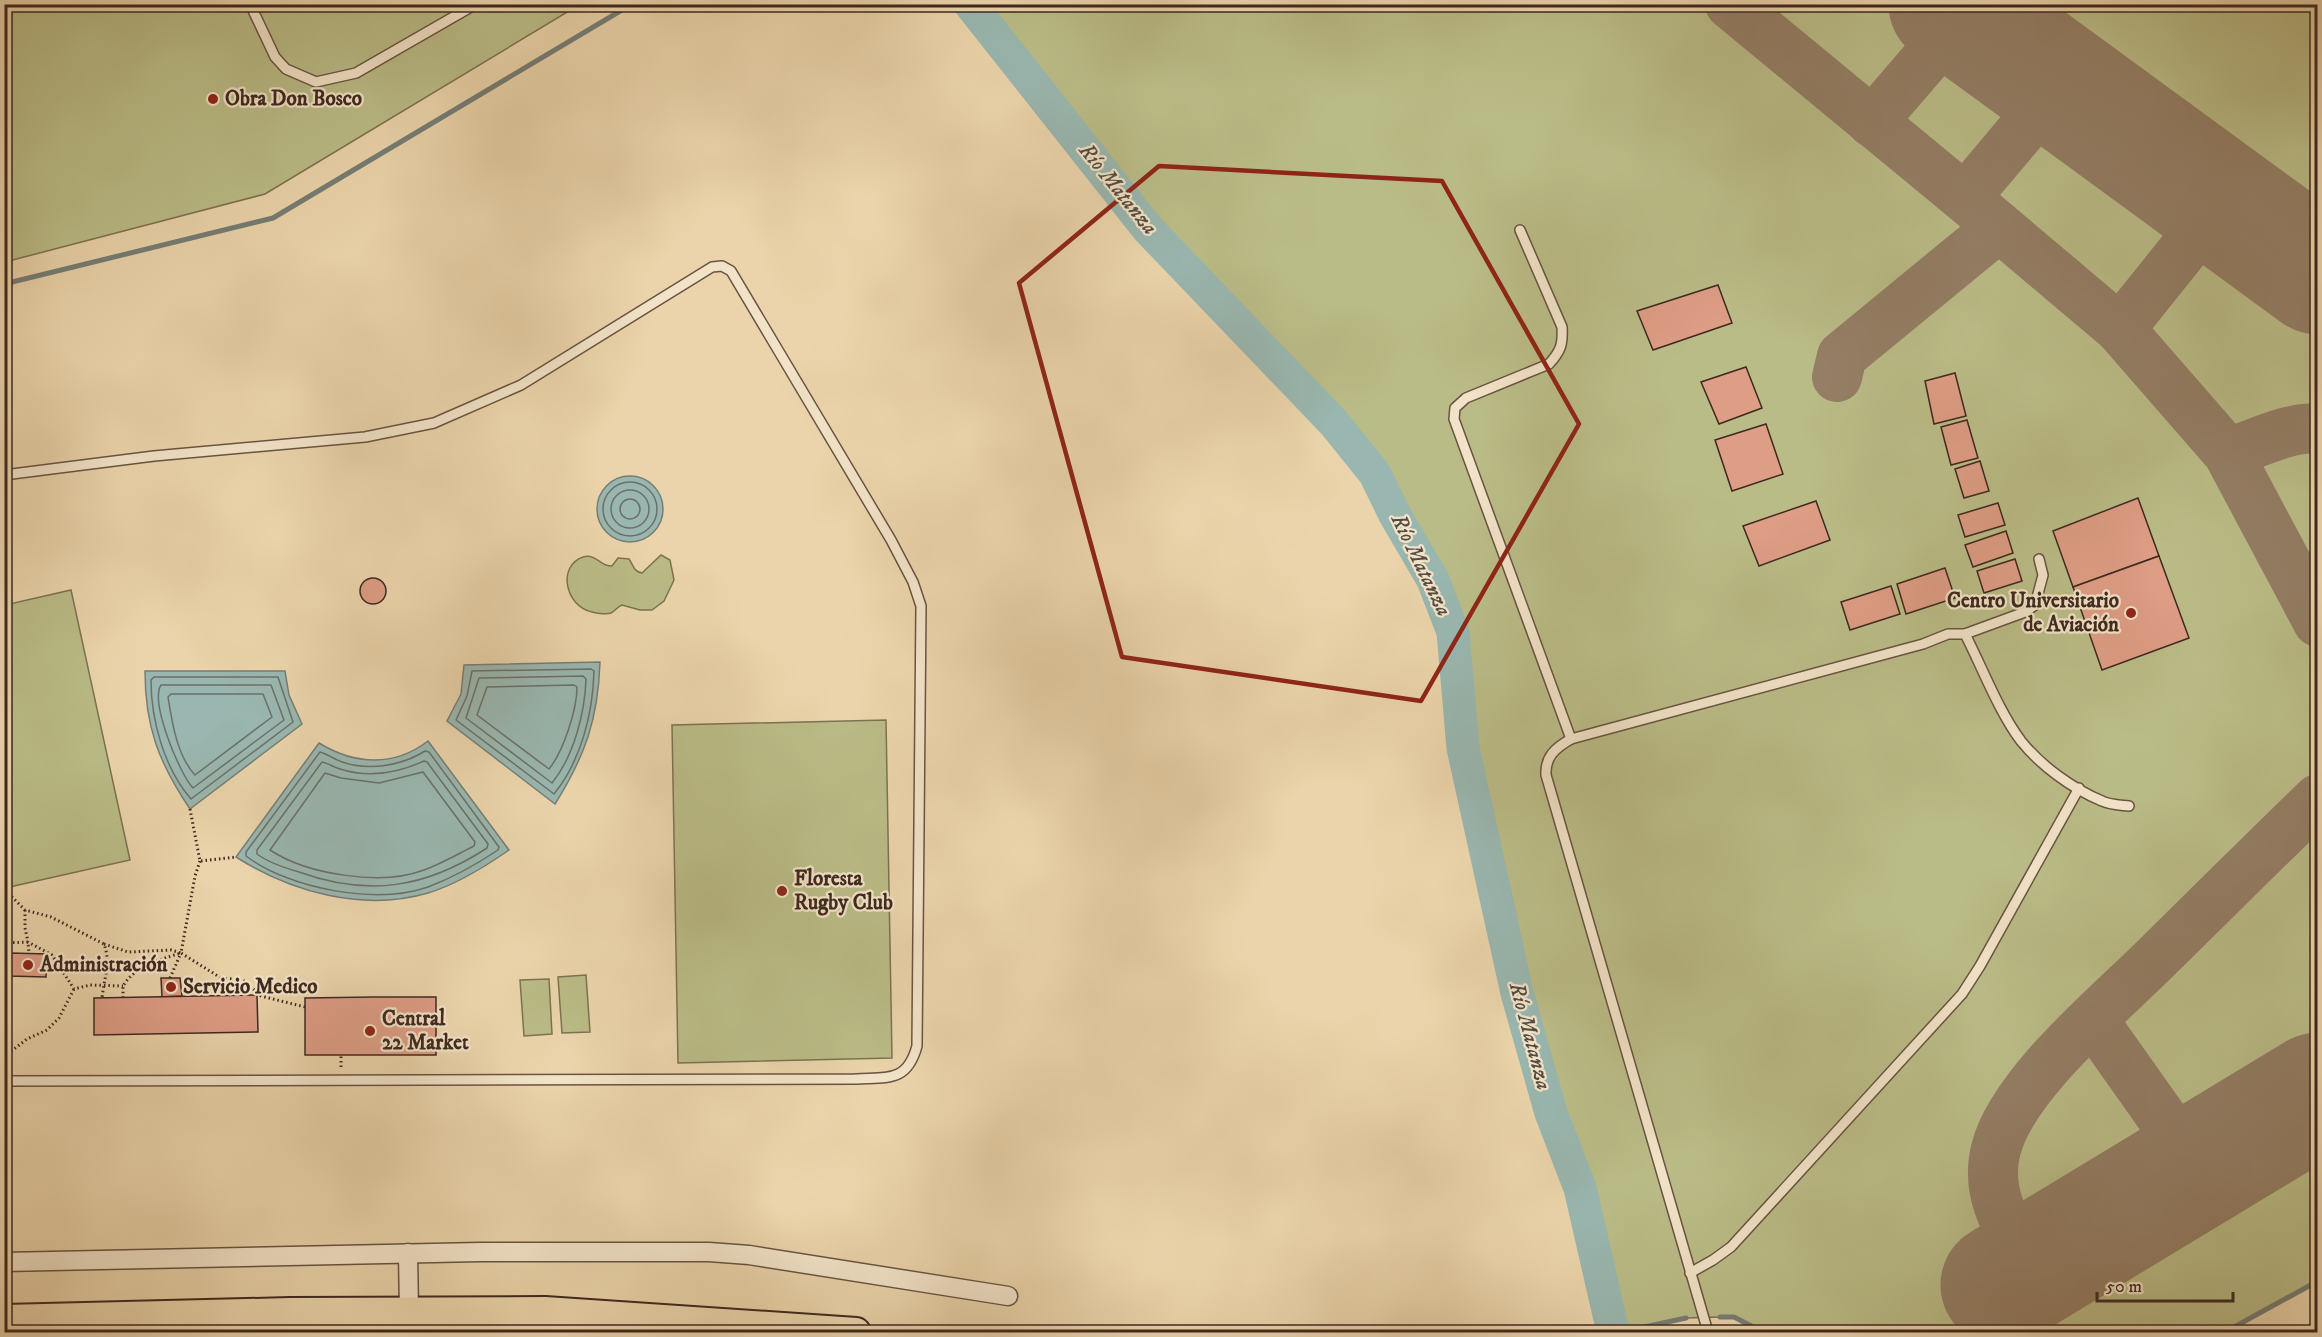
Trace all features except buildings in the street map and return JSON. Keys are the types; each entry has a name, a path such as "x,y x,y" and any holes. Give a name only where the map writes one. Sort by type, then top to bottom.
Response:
{"main road":[{"path":"4,1319 290,1312 545,1311 856,1332"}],"street":[{"path":"4,1262 408,1253 710,1252 749,1255 1008,1296"},
{"path":"408,1253 409,1312"}],"lane":[{"path":"250,4 275,57 286,69 316,82 356,73 476,4"},
{"path":"1520,230 1562,327 1563,343 1559,353 1549,364 1466,398 1455,408 1454,419 1570,739"},
{"path":"4,475 154,456 365,437 434,423 521,385 711,267 722,266 731,272 891,540 913,582 921,606 917,1046 913,1061 906,1070 895,1076 843,1079 4,1081"},
{"path":"1708,1332 1546,775 1546,764 1551,754 1570,739 1923,644 1948,634 1965,634 2025,612 2035,604 2043,575 2039,559"},
{"path":"1965,634 2009,722 2021,741 2042,762 2079,788 2104,802 2129,806"},
{"path":"1690,1273 1731,1247 1962,994 1980,966 2079,788"}],"path":[{"path":"170,978 181,953 195,876 200,861 190,809"},
{"path":"200,861 236,857"},
{"path":"4,892 25,910 51,918 96,938 104,944 128,952 171,950 181,953 221,978 243,980 261,996 305,1007"},
{"path":"25,910 29,954"},
{"path":"4,943 28,942 52,955 74,989"},
{"path":"102,998 108,954 104,944"},
{"path":"123,998 123,986 128,978 146,965 181,953"},
{"path":"221,978 223,996"},
{"path":"74,989 104,984 123,986"},
{"path":"253,987 254,995"},
{"path":"4,1057 27,1039 47,1029 59,1018 74,989"}],"highlighted area":[{"path":"1159,166 1442,181 1579,424 1421,701 1122,657 1019,283"}],"green space":[{"name":"Obra Don Bosco","path":"5,5 579,5 265,194 5,262"},
{"path":"970,5 2317,5 2317,1281 2225,1332 1763,1332 1734,1317 1720,1317 1686,1318 1613,1332 1580,1188 1551,1113 1517,993 1463,748 1453,632 1433,580 1395,515 1375,474 1334,423 1148,229"},
{"path":"661,555 670,560 674,580 664,601 652,610 640,610 622,605 611,613 596,613 583,608 570,594 567,577 575,562 583,557 595,558 608,566 612,566 618,558 629,559 635,570 642,573"},
{"path":"71,590 130,860 5,888 5,605"},
{"name":"Floresta Rugby Club","path":"886,720 892,1058 678,1063 672,725"},
{"path":"586,975 590,1032 562,1033 558,977"},
{"path":"549,979 552,1034 524,1036 520,980"}],"water":[{"path":"630,476 643,479 653,486 660,496 663,509 660,522 653,532 643,539 630,542 617,539 607,532 600,522 597,509 600,496 607,486 617,479"},
{"path":"600,662 596,702 588,737 574,770 555,804 447,721 461,694 464,665"},
{"path":"145,671 285,671 289,695 302,724 190,809 170,776 156,744 148,710"},
{"path":"428,741 509,850 480,869 428,893 378,900 353,899 304,889 280,880 236,857 319,743 346,756 374,760 402,755"}],"waterway":[{"path":"4,284 273,218 632,4"},
{"name":"Río Matanza","path":"970,4 1148,229 1334,423 1375,474 1395,515 1433,580 1453,632 1463,748 1517,993 1551,1113 1580,1188 1613,1332"},
{"path":"2225,1332 2318,1281"},
{"path":"1720,1317 1734,1317 1763,1332"},
{"path":"1621,1332 1686,1318"}],"taxiway":[{"path":"1730,4 1965,198 2060,85"},
{"path":"1872,122 1964,15"},
{"path":"1965,198 2120,329 2228,453 2318,622"},
{"path":"2120,329 2221,203"},
{"path":"1837,377 1842,356 1999,227"},
{"path":"2228,453 2273,436 2297,430 2318,429"},
{"path":"2031,1268 2007,1226 1993,1182 1996,1149 2005,1125 2040,1074 2062,1049 2318,799"},
{"path":"2093,1020 2197,1167"}],"runway":[{"path":"1950,4 2318,273"},
{"path":"2002,1285 2318,1094"}],"place":[{"name":"Obra Don Bosco","path":"213,99"},
{"name":"Centro Universitario de Aviación","path":"2131,613"},
{"name":"Floresta Rugby Club","path":"782,891"},
{"name":"Administración","path":"28,965"},
{"name":"Servicio Medico","path":"171,987"},
{"name":"Central 22 Market","path":"370,1031"}]}
